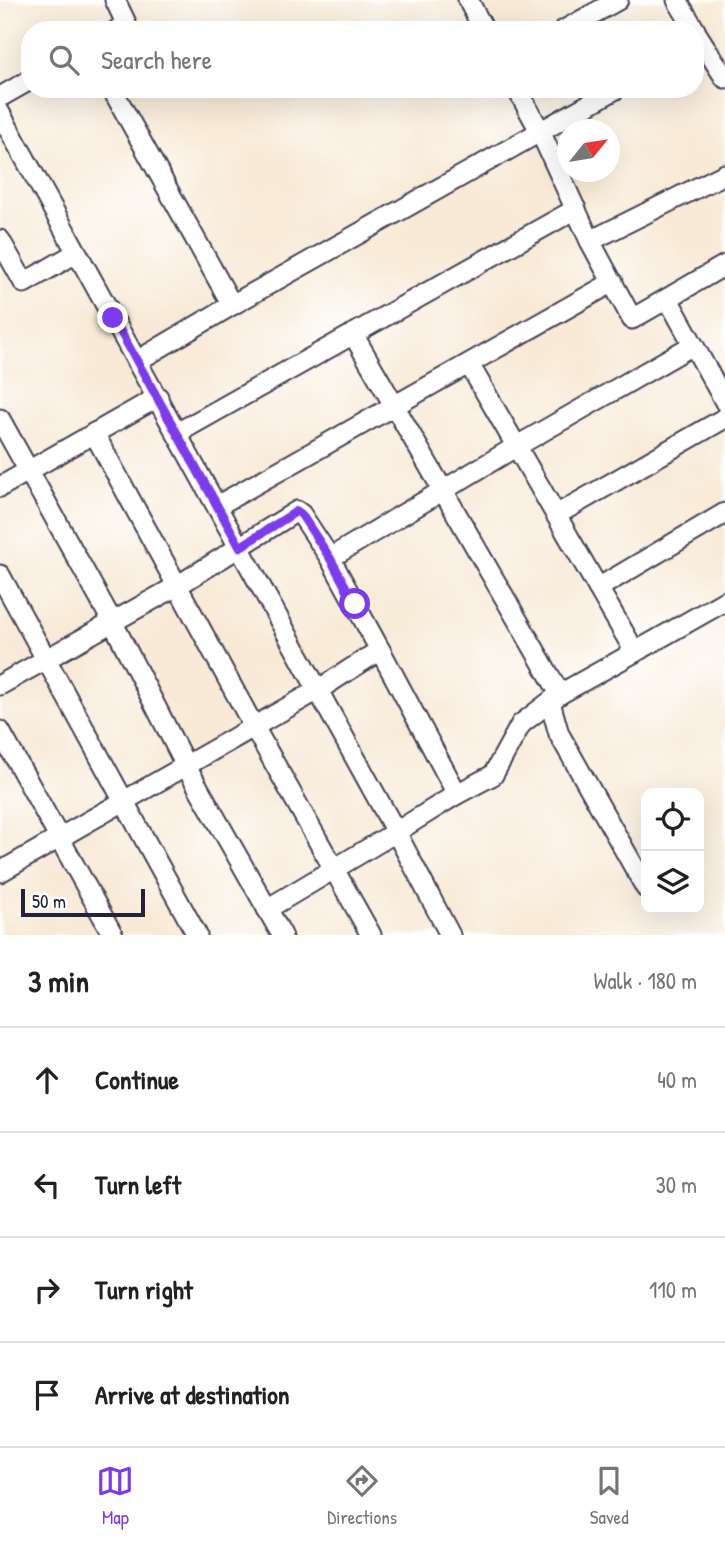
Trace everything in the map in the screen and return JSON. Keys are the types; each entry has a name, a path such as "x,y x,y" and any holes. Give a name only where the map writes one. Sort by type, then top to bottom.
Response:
{"street":[{"path":"115,0 125,21"},
{"path":"580,21 618,0"},
{"path":"677,0 690,21"},
{"path":"476,3 481,21"},
{"path":"704,44 725,78"},
{"path":"0,97 21,85"},
{"path":"116,98 232,305"},
{"path":"522,98 540,131 590,241 632,319 725,265"},
{"path":"137,361 600,98"},
{"path":"0,113 158,397 450,935"},
{"path":"590,241 725,174"},
{"path":"177,433 576,209"},
{"path":"0,240 24,283 76,253"},
{"path":"217,506 612,282"},
{"path":"668,299 725,402"},
{"path":"353,334 555,698 559,734 641,879"},
{"path":"330,558 693,345"},
{"path":"469,363 635,652"},
{"path":"0,487 158,397"},
{"path":"556,515 725,418"},
{"path":"0,419 113,623 186,766 282,935"},
{"path":"94,433 371,935"},
{"path":"0,685 177,586 297,511 330,558 457,794"},
{"path":"598,587 725,513"},
{"path":"0,575 197,935"},
{"path":"267,909 493,775 521,724 555,698 725,601"},
{"path":"0,872 318,690 380,650"},
{"path":"0,731 113,935"}],"route":[{"path":"113,318 240,547 297,511 330,558 355,604"}]}
